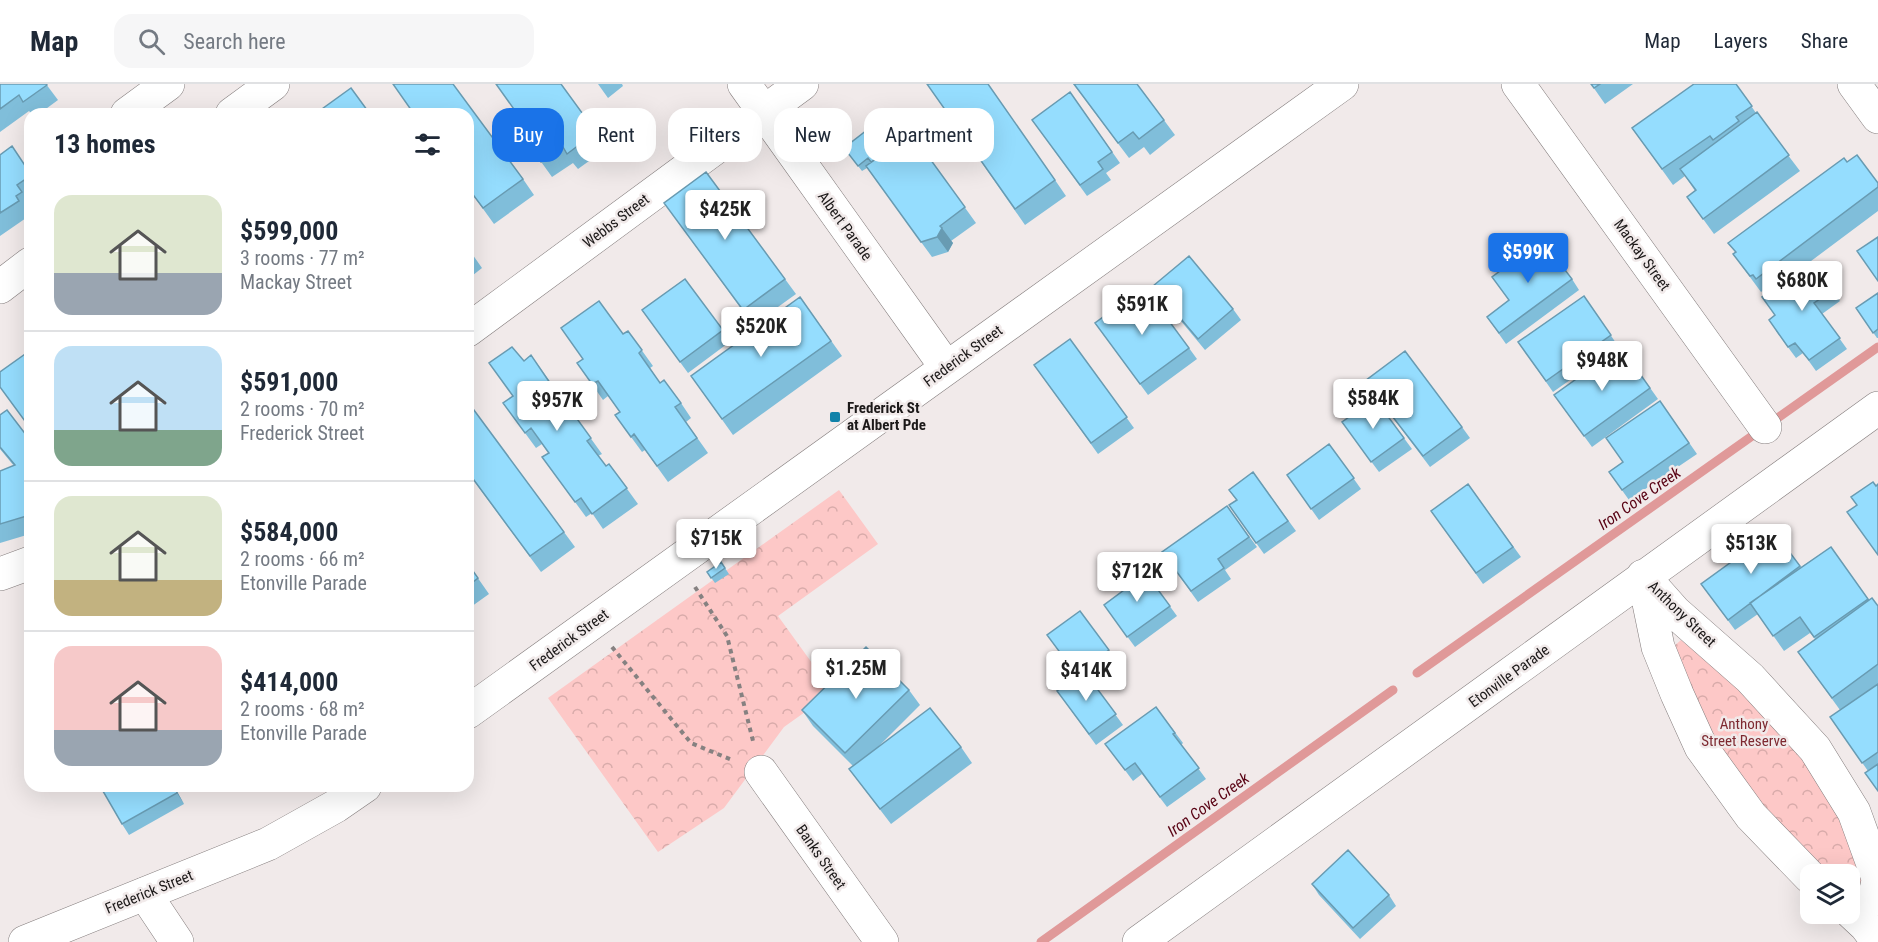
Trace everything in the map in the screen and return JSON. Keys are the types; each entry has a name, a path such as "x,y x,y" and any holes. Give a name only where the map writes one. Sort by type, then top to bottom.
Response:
{"street":[{"path":"135,108 168,84"},
{"path":"240,108 273,84"},
{"name":"Albert Parade","path":"744,84 946,368"},
{"name":"Webbs Street","path":"474,326 802,84"},
{"name":"Frederick Street","path":"474,708 1342,84"},
{"name":"Mackay Street","path":"1518,84 1765,427"},
{"path":"1854,84 1878,117"},
{"path":"0,287 24,269"},
{"name":"Etonville Parade","path":"1138,942 1441,726 1643,576 1878,408"},
{"path":"0,574 24,565"},
{"name":"Anthony Street","path":"1643,576 1675,612 1750,678 1815,749 1854,812 1878,879"},
{"name":"Anthony Street","path":"1643,576 1658,647 1701,747 1751,816 1800,867"},
{"path":"1658,647 1660,635 1670,623 1686,622"},
{"name":"Banks Street","path":"761,772 882,942"},
{"name":"Frederick Street","path":"25,942 268,844 356,792"},
{"path":"1860,907 1868,904 1875,893 1878,879"},
{"path":"145,894 177,942"},
{"path":"1860,920 1878,942"}],"path":[{"path":"694,587 727,636 761,772"},
{"path":"611,646 691,743 761,772"}],"green space":[{"path":"839,490 878,544 778,616 833,692 784,727 724,808 658,852 548,698"},
{"name":"Anthony Street Reserve","path":"1681,640 1766,709 1834,803 1859,864 1812,864 1775,829 1712,744 1673,647"},
{"name":"Anthony Street Reserve","path":"1860,866 1868,885 1860,890"}],"building":[{"path":"0,84 47,85 23,102 19,95 0,109"},
{"path":"393,84 453,84 471,108 410,108"},
{"path":"496,84 561,84 578,108 576,108 576,147 567,154 564,149 564,108 513,108"},
{"path":"927,84 988,84 1055,180 1015,209 982,162 994,162 994,108 944,108"},
{"path":"1074,84 1137,84 1164,120 1139,139 1133,132 1118,143"},
{"path":"1694,84 1736,84 1752,106 1736,117 1739,121 1713,140 1710,136 1662,169 1632,128"},
{"path":"351,88 366,108 323,108"},
{"path":"1070,92 1112,152 1098,162 1103,169 1080,185 1032,120"},
{"path":"474,112 492,137 492,162 510,162 523,179 483,208 474,196"},
{"path":"1757,112 1789,155 1703,219 1687,197 1696,190 1680,169"},
{"path":"864,132 864,161 858,166 852,158 852,142"},
{"path":"12,146 24,164 24,180 17,185 22,192 16,196 19,201 0,213 0,155"},
{"path":"1857,155 1878,183 1878,187 1756,279 1753,275 1750,276 1733,254 1736,252 1728,243 1844,158 1847,162"},
{"path":"872,162 932,162 965,207 940,226 942,228 937,237 921,242 866,166"},
{"path":"706,172 785,279 743,310 664,203"},
{"path":"1878,237 1878,281 1857,251"},
{"path":"1542,240 1572,279 1499,333 1487,317 1509,300 1492,277"},
{"path":"1189,256 1233,309 1198,339 1153,286"},
{"path":"1811,262 1832,291 1814,303 1840,338 1809,360 1795,343 1788,347 1769,320 1775,315 1762,297"},
{"path":"685,279 723,330 680,362 642,310"},
{"path":"1144,287 1189,348 1140,384 1095,323"},
{"path":"1878,293 1878,329 1873,333 1856,308"},
{"path":"1584,296 1611,335 1546,381 1518,342"},
{"path":"800,297 831,341 722,419 691,376"},
{"path":"599,301 623,334 628,331 642,350 639,353 660,383 664,380 681,403 675,407 697,438 657,466 634,434 631,437 615,415 620,412 598,381 592,384 577,363 583,359 561,328"},
{"path":"1070,339 1127,417 1091,443 1034,365"},
{"path":"512,347 524,361 531,355 550,383 548,384 556,395 559,394 591,438 587,441 606,466 609,464 627,488 592,514 581,498 575,502 542,457 549,453 531,428 525,433 503,403 513,396 489,363"},
{"path":"1621,347 1650,388 1584,436 1554,395"},
{"path":"1405,351 1462,427 1423,456 1365,381"},
{"path":"24,355 24,420 0,387 0,372"},
{"path":"1375,399 1404,438 1371,462 1342,422"},
{"path":"1660,401 1689,443 1622,490 1609,472 1623,462 1606,438"},
{"path":"7,410 24,432 24,517 0,524 0,471 15,465 0,447 0,415"},
{"path":"474,410 564,532 530,556 474,480"},
{"path":"1329,444 1354,478 1311,509 1287,475"},
{"path":"1253,472 1288,521 1256,543 1229,505 1237,500 1229,490"},
{"path":"1873,482 1876,486 1878,484 1878,555 1847,512 1857,505 1851,497"},
{"path":"1468,484 1513,547 1476,573 1431,511"},
{"path":"1227,506 1249,537 1218,559 1224,568 1191,591 1162,552"},
{"path":"1774,531 1800,566 1728,620 1701,584"},
{"path":"1831,547 1868,599 1814,637 1800,617 1773,636 1750,603"},
{"path":"721,562 725,568 711,578 707,572"},
{"path":"1139,564 1170,606 1127,637 1104,605 1132,584 1125,575"},
{"path":"1872,598 1878,606 1878,664 1832,698 1798,652"},
{"path":"1080,611 1109,650 1076,674 1047,635"},
{"path":"866,647 909,690 845,753 802,710"},
{"path":"1084,671 1116,714 1089,734 1057,691"},
{"path":"1878,684 1878,752 1862,763 1830,717"},
{"path":"1156,707 1199,768 1160,797 1135,763 1125,770 1105,744"},
{"path":"930,708 961,747 880,809 849,769"},
{"path":"1878,764 1878,791 1865,773"},
{"path":"103,792 176,792 177,793 122,824"},
{"path":"1348,850 1389,895 1353,928 1312,884"}],"waterway":[{"name":"Iron Cove Creek","path":"1417,673 1878,347"},
{"name":"Iron Cove Creek","path":"1041,942 1393,690"}],"place":[{"name":"Frederick St at Albert Pde","path":"835,417"}]}
